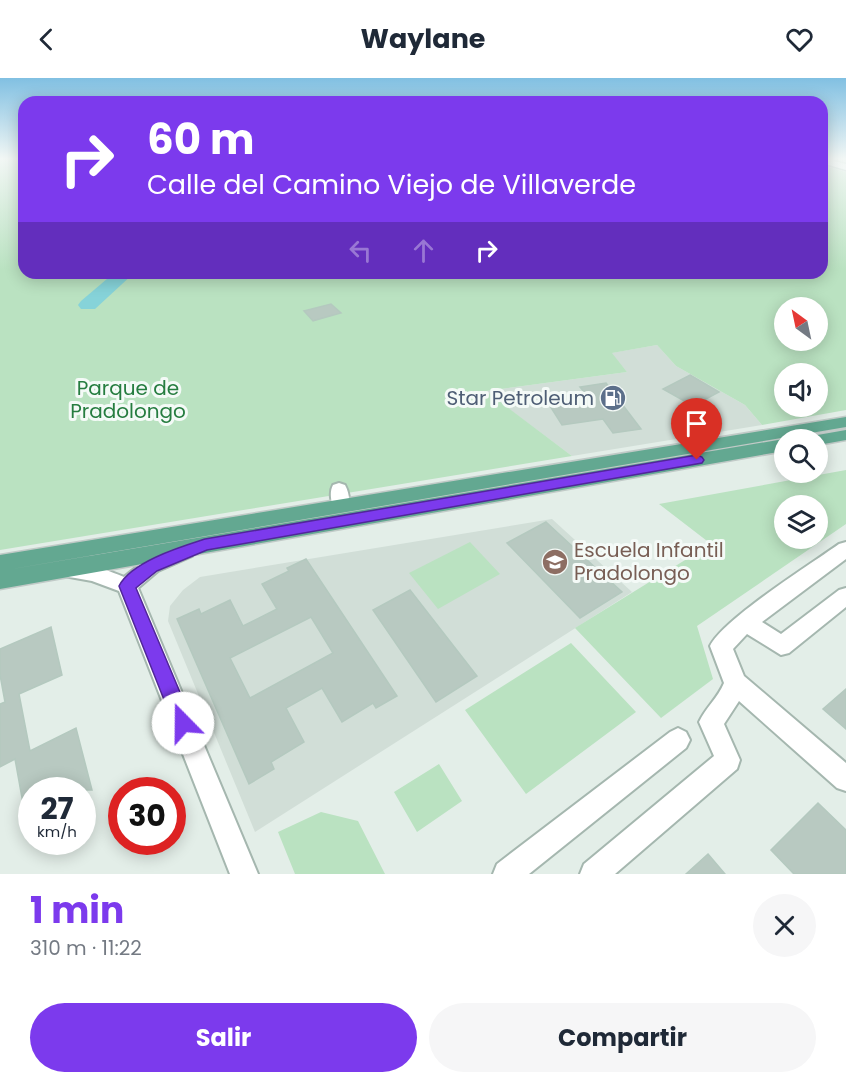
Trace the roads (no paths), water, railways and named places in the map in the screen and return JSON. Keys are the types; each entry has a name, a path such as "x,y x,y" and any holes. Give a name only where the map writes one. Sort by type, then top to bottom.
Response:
{"main road":[{"path":"0,580 62,570 129,566 340,498 846,422"},
{"path":"828,438 846,435"},
{"path":"205,545 774,447"},
{"path":"0,563 129,566"}],"street":[{"path":"62,570 93,573 129,566 151,566 205,545"},
{"path":"846,549 746,622 721,646 735,683 846,779"},
{"path":"129,566 244,874"},
{"path":"746,622 781,646 846,596"},
{"path":"594,874 728,760 711,722 729,701 735,683"},
{"path":"507,874 678,740"}],"waterway":[{"path":"88,305 118,279"}],"place":[{"name":"Star Petroleum","path":"613,398"},
{"name":"Escuela Infantil Pradolongo","path":"555,562"}],"park label":[{"name":"Parque de Pradolongo","path":"128,400"}]}
